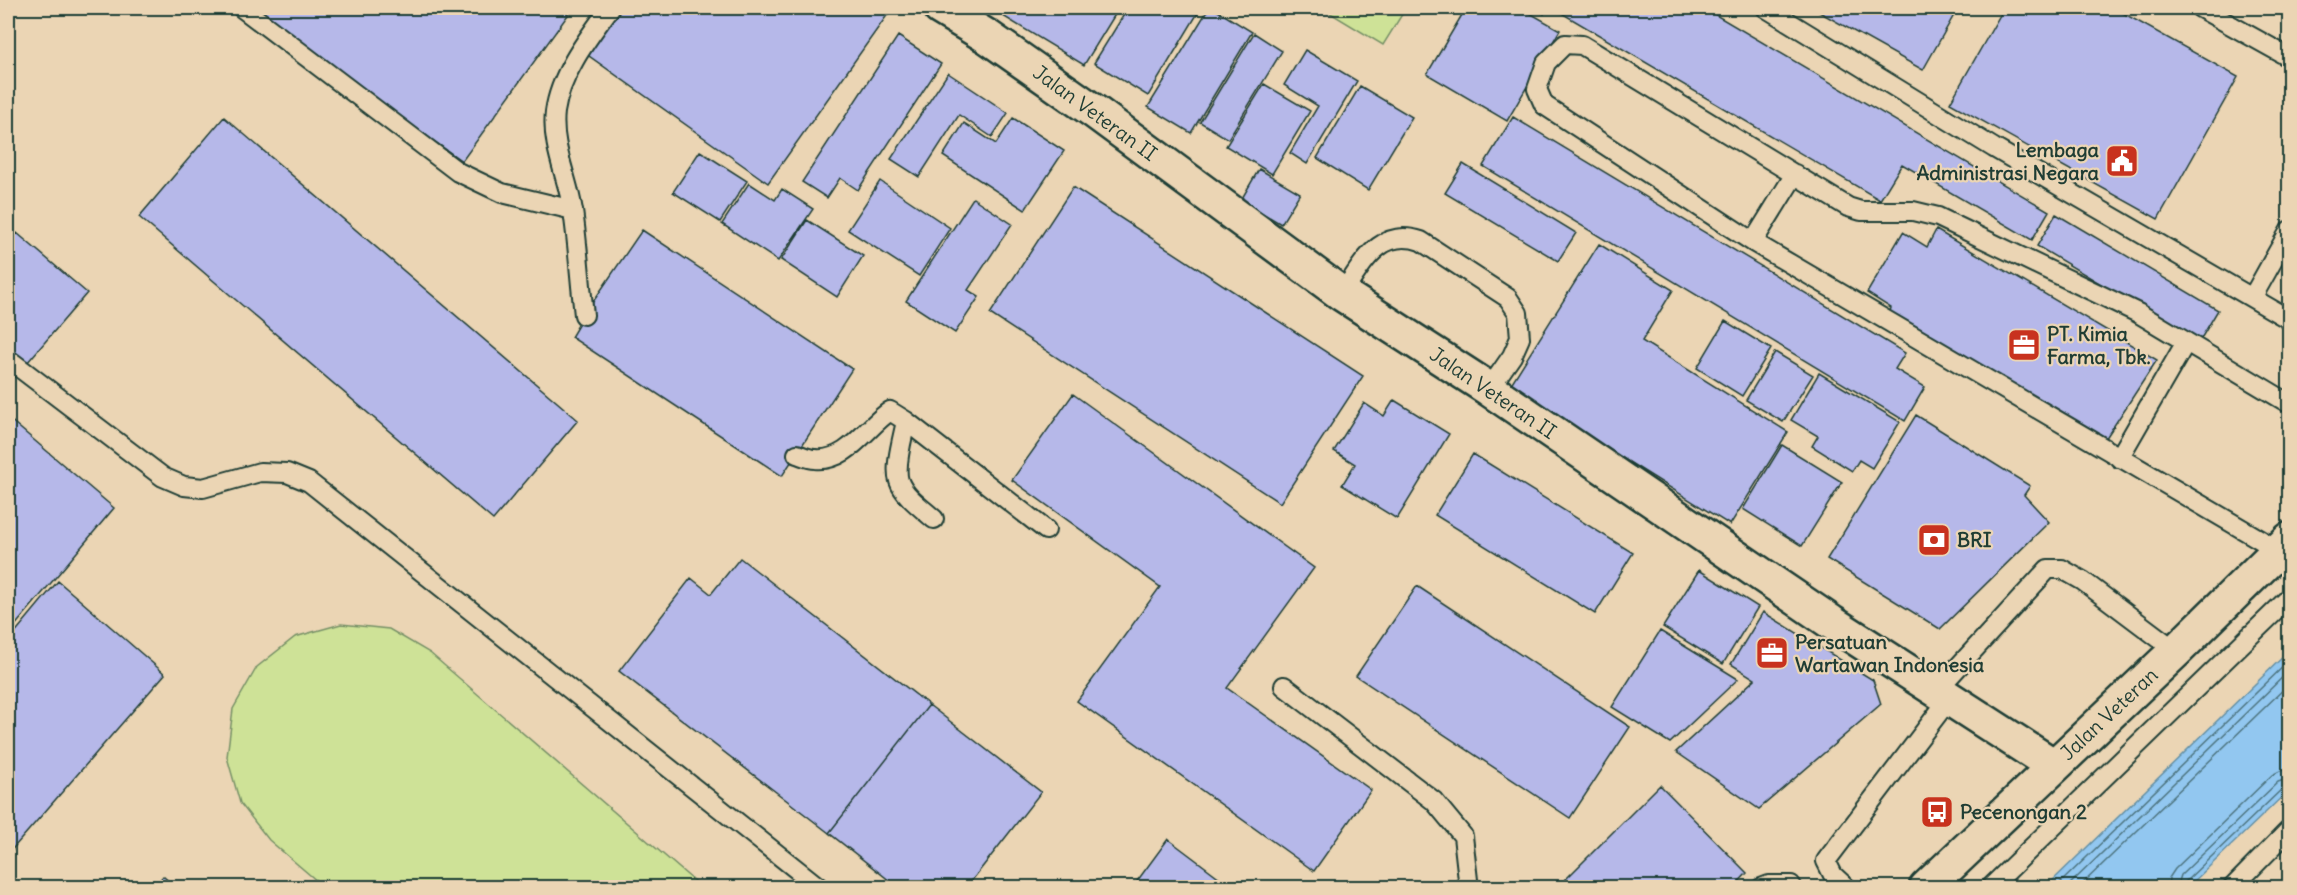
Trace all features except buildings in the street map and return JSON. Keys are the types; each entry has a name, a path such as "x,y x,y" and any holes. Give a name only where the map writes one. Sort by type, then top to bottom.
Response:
{"street":[{"name":"Jalan Veteran II","path":"958,13 1342,294 1489,389 1831,622 2054,766"},
{"name":"Jalan Veteran","path":"1926,888 2176,651 2284,545"}],"lane":[{"path":"242,8 458,172 502,193 573,210"},
{"path":"584,315 573,210 555,135 555,111 566,76 591,33 610,8"},
{"path":"1766,8 1994,148 2289,320"},
{"path":"2200,8 2289,58"},
{"path":"2284,545 2119,458 1753,242 1544,105 1537,89 1546,63 1565,44 1582,45 1848,207 1861,211 1913,212 1938,217 2138,313 2289,404"},
{"path":"1753,242 1795,174"},
{"path":"2252,298 2289,230"},
{"path":"1342,294 1362,264 1381,244 1406,236 1421,241 1508,298 1518,313 1520,338 1512,356 1489,389"},
{"path":"2119,458 2186,342"},
{"path":"8,359 163,477 184,486 203,488 260,472 287,473 309,482 820,888"},
{"path":"797,454 817,460 845,453 876,420 890,411 1046,530"},
{"path":"906,421 897,469 898,481 903,490 934,519"},
{"path":"1847,888 1833,875 1826,861 1943,695 2049,569 2062,569 2084,581 2176,651"},
{"path":"1990,888 2289,597"},
{"path":"1284,686 1434,801 1463,836 1468,880 1466,888"},
{"path":"2232,888 2289,829"},
{"path":"1761,888 1769,885 1791,885 1792,888"}],"green space":[{"path":"1322,8 1406,8 1383,45"},
{"path":"341,624 389,629 430,653 701,887 324,887 269,840 240,803 227,757 233,709 257,667 295,637"}],"water":[{"path":"2289,651 2289,790 2188,887 2046,887"}],"place":[{"name":"Lembaga Administrasi Negara","path":"2122,161"},
{"name":"PT. Kimia Farma, Tbk.","path":"2024,345"},
{"name":"BRI","path":"1934,540"},
{"name":"Persatuan Wartawan Indonesia","path":"1772,653"},
{"name":"Pecenongan 2","path":"1937,812"}]}
